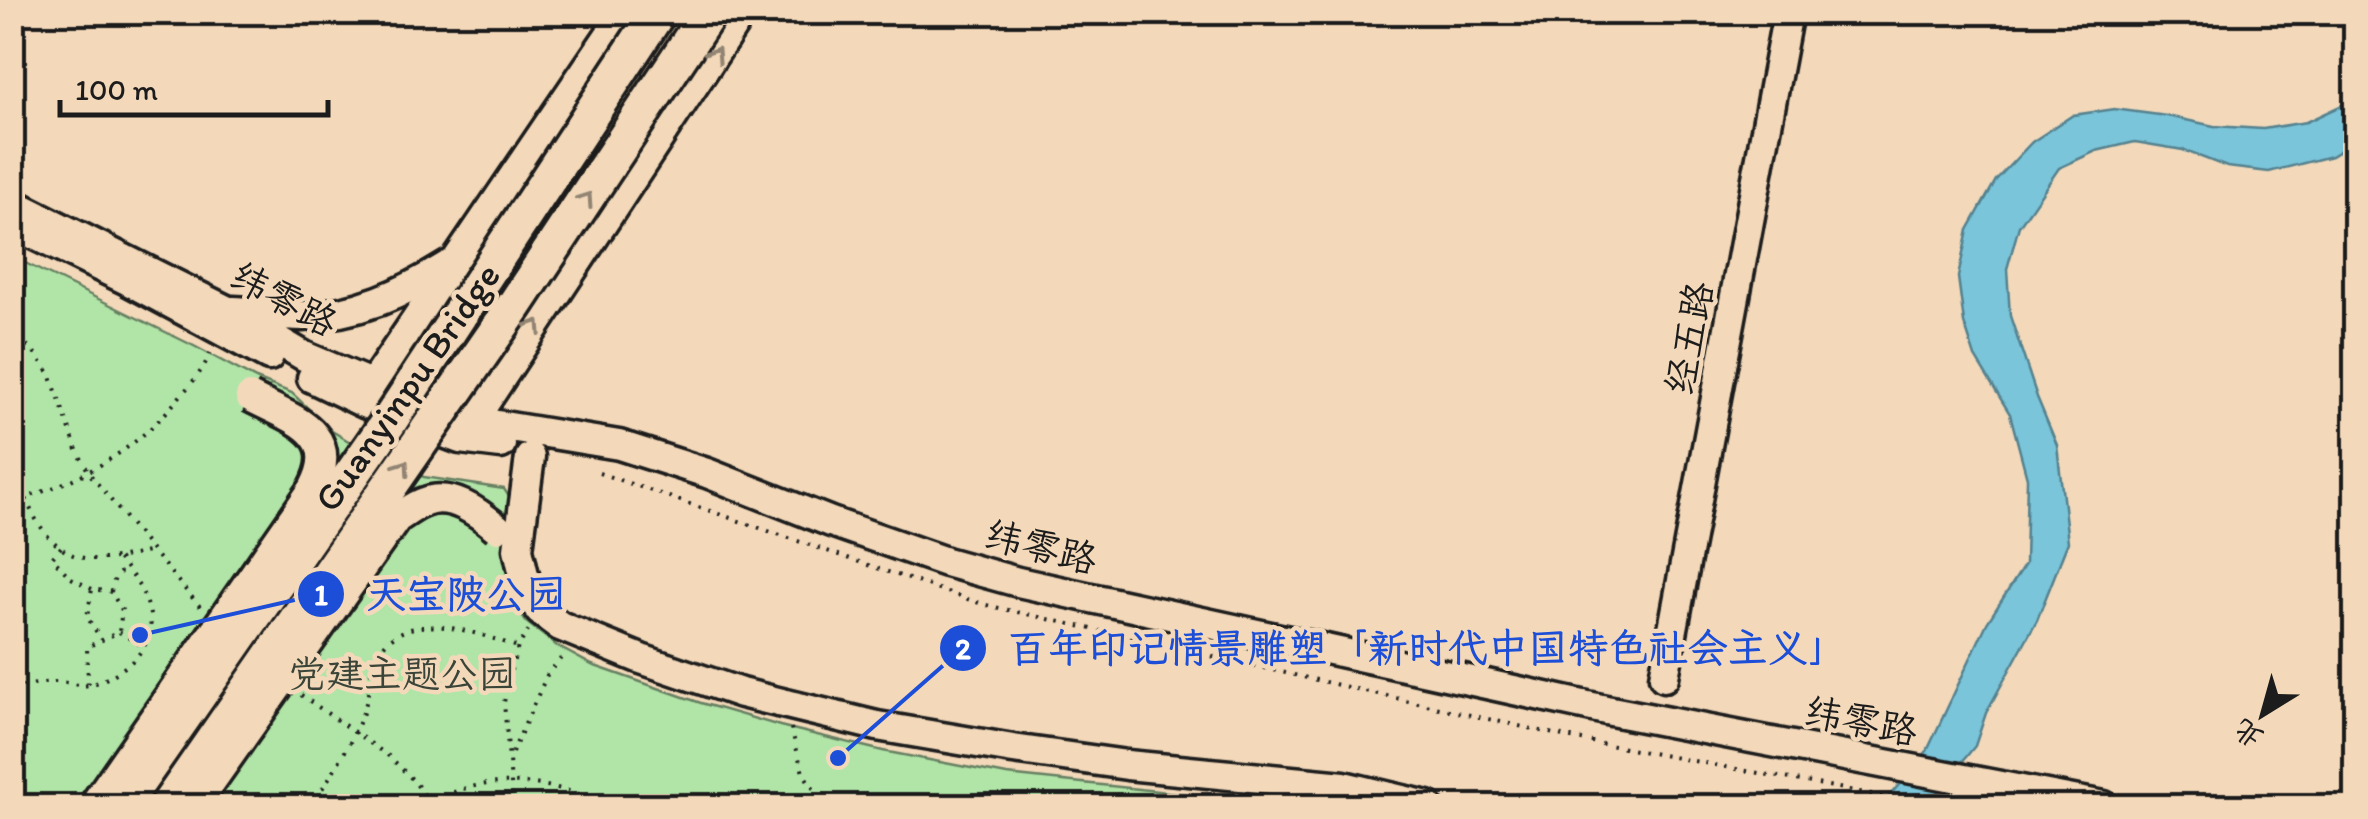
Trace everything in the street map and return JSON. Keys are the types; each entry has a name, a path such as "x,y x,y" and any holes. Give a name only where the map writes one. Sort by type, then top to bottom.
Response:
{"main road":[{"name":"Guanyinpu Bridge","path":"121,806 398,408 658,12"},
{"name":"Guanyinpu Bridge","path":"168,806 515,306 709,12"}],"street":[{"path":"378,376 624,12"},
{"path":"482,407 742,12"},
{"name":"经五路","path":"1788,12 1670,676 1801,12"},
{"name":"纬零路","path":"12,203 228,311 304,356 375,386 467,420 619,445 946,562 1018,582 1606,710 2104,806"},
{"name":"纬零路","path":"12,224 364,404 460,439 615,458 684,477 943,572 1107,618 1604,722 2037,806"},
{"path":"228,311 301,316 346,312 419,284 459,259"},
{"path":"93,806 321,474 319,443 309,428 250,397"},
{"path":"530,457 518,549 527,588 540,611 585,637 740,693 877,726 1013,750 1344,786 1428,806"},
{"path":"194,806 397,518 426,501 445,499 477,511 498,528"}],"path":[{"path":"12,330 50,374 76,450 90,473 208,614"},
{"path":"12,500 90,473 129,448 165,416 208,359 214,340"},
{"path":"12,416 26,498 48,536 74,556 96,558 152,551"},
{"path":"61,547 52,558 70,578 92,589 112,592"},
{"path":"12,687 57,682 88,686 124,667 144,647 151,625 146,596 116,556"},
{"path":"119,632 122,610 112,592 116,578 126,566"},
{"path":"92,589 87,617 101,639"},
{"path":"513,806 504,703 518,647 540,611"},
{"path":"311,806 354,731 366,703 377,655 404,631 444,626 518,647"},
{"path":"119,632 144,647"},
{"path":"88,686 87,647 119,632"},
{"path":"510,758 547,675 559,658 585,637"},
{"path":"299,693 390,756 414,782 428,805 472,786 510,782 549,786 609,806"},
{"path":"784,704 802,773 825,806"},
{"path":"12,770 33,806"},
{"path":"909,806 985,806"}],"green space":[{"name":"党建主题公园","path":"13,257 256,379 292,393 332,431 385,463 424,477 504,489 516,507 512,571 515,605 526,622 557,646 592,665 701,703 883,751 1007,775 1299,806 13,806"}],"water":[{"path":"2355,99 2355,141 2331,156 2269,172 2227,167 2183,150 2135,142 2096,151 2059,168 2019,226 2007,269 2010,316 2057,445 2068,542 2037,620 1986,713 1975,746 1926,806 1881,806 1927,751 1987,623 2025,564 2027,478 2010,414 1975,357 1964,323 1958,277 1968,230 1996,180 2032,142 2073,115 2114,109 2214,126 2263,129 2306,122"}],"place":[{"name":"天宝陂公园","path":"140,635"},
{"name":"百年印记情景雕塑「新时代中国特色社会主义」","path":"838,758"}]}
